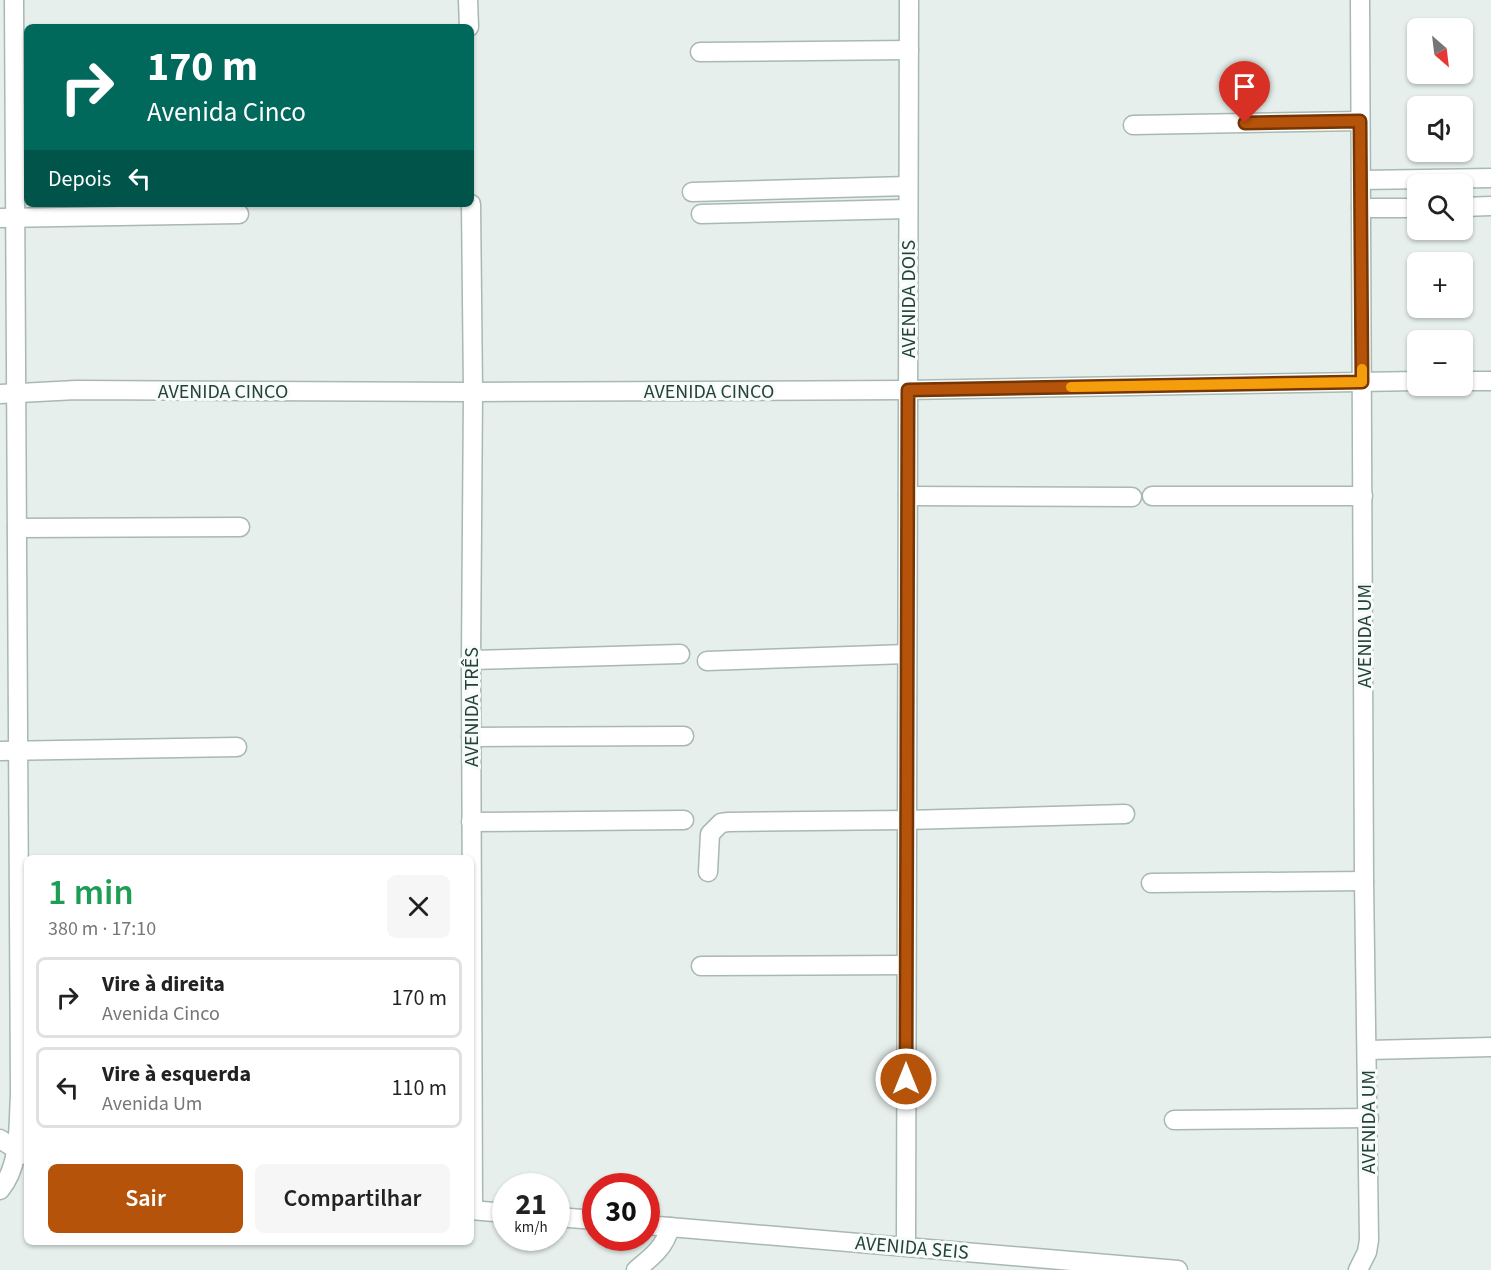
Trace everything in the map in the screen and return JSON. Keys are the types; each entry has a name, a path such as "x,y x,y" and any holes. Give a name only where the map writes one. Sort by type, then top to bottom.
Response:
{"street":[{"path":"0,1190 22,1153 20,1094 23,957 17,528 8,393 8,217 14,0"},
{"path":"468,0 469,24"},
{"name":"AVENIDA DOIS","path":"906,1246 909,0"},
{"name":"AVENIDA UM","path":"1358,1270 1367,1252 1369,1240 1364,881 1360,0"},
{"path":"700,52 909,50"},
{"path":"1133,125 1360,121"},
{"path":"1361,180 1491,178"},
{"path":"692,192 908,186"},
{"name":"AVENIDA TRÊS","path":"471,207 473,392 471,855"},
{"path":"1473,207 1491,207"},
{"path":"1361,208 1407,208"},
{"path":"701,214 908,209"},
{"path":"8,217 239,214"},
{"name":"AVENIDA CINCO","path":"8,393 76,390 473,392 908,390 1407,381"},
{"path":"1473,381 1491,381"},
{"path":"908,496 1132,498"},
{"path":"1152,496 1363,496"},
{"path":"17,528 240,526"},
{"path":"471,660 680,654"},
{"path":"707,661 907,654"},
{"path":"471,737 684,736"},
{"path":"0,751 237,747"},
{"path":"708,872 710,834 721,823 1125,814"},
{"path":"471,822 684,820"},
{"path":"1151,882 1364,881"},
{"path":"701,966 906,965"},
{"path":"1368,1050 1491,1047"},
{"path":"1174,1120 1368,1118"},
{"path":"0,1139 22,1153"},
{"path":"474,1210 492,1212"},
{"name":"AVENIDA SEIS","path":"660,1226 1178,1270"},
{"path":"636,1270 656,1254 666,1240 670,1227"}],"slow traffic":[{"path":"1071,387 1362,382 1362,369"}],"route":[{"path":"906,1079 908,390 1362,382 1360,121 1245,123"}]}
